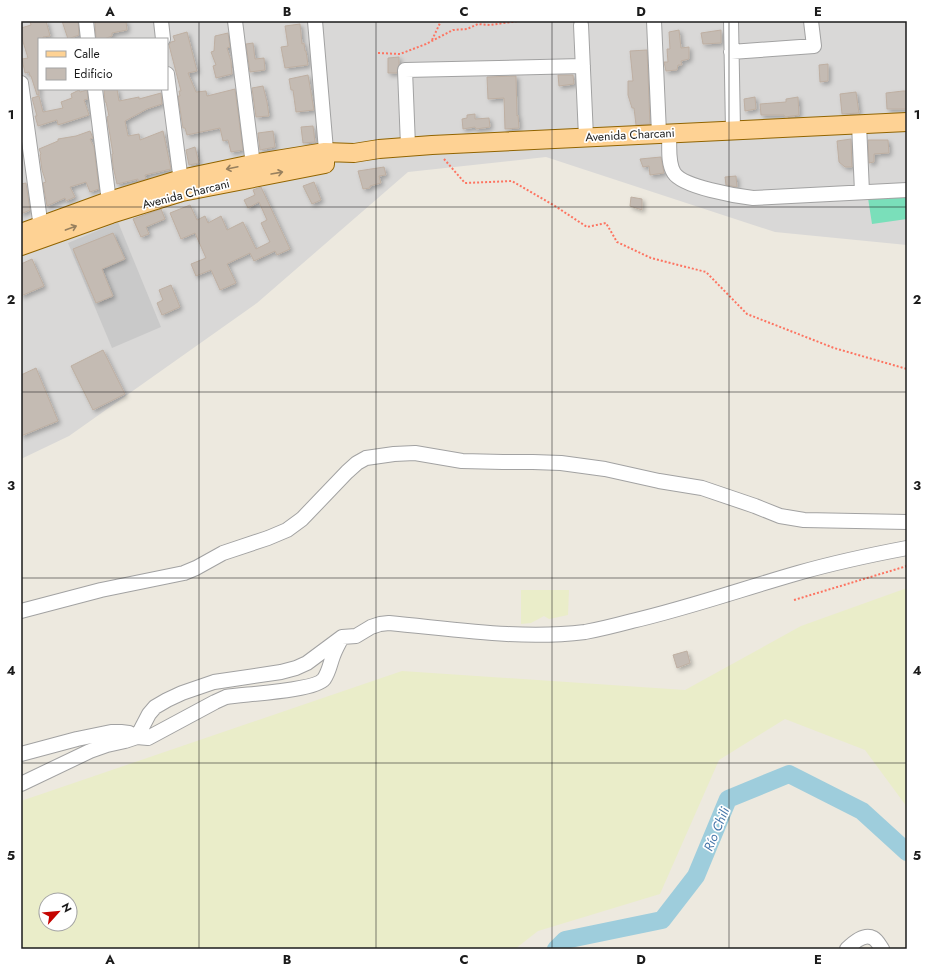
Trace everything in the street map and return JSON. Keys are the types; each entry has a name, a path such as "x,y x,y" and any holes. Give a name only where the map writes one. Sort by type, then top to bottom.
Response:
{"main road":[{"name":"Avenida Charcani","path":"21,246 42,232 110,208 181,186 253,170 354,153 432,144 907,122"},
{"name":"Avenida Charcani","path":"21,233 42,232"}],"street":[{"path":"86,21 88,38"},
{"path":"160,21 162,38"},
{"path":"235,21 253,170"},
{"path":"315,21 326,158"},
{"path":"654,21 664,133 670,165 674,174 695,186 736,196 753,198 907,190"},
{"path":"731,21 733,130"},
{"path":"732,52 814,46 811,21"},
{"path":"581,25 586,137"},
{"path":"408,146 405,70 583,66"},
{"path":"168,82 181,186"},
{"path":"21,83 42,232"},
{"path":"95,90 110,208"},
{"path":"860,124 862,192"},
{"path":"21,611 101,590 184,573 223,553 287,530 302,519 357,463 366,458 378,455 415,453 462,461 568,464 605,469 659,481 702,488 780,516 804,520 907,522"},
{"path":"136,737 149,714 155,707 167,700 214,682 296,668 307,663 342,637 356,636 371,627 380,624 389,623 520,634 555,635 586,631 662,614 799,573 879,553 907,548"},
{"path":"21,784 101,747 136,737 148,738 226,697 304,687 320,683 329,671 333,657 342,637"},
{"path":"21,754 77,739 111,732 129,733 136,737"},
{"path":"847,949 855,942 866,936 873,938 882,949"}],"path":[{"path":"432,41 442,21"},
{"path":"378,53 400,54 432,41 453,30 467,29 478,24 490,25 518,21"},
{"path":"432,144 465,183 512,181 555,206 586,227 606,223 617,242 651,258 706,272 747,314 834,348 907,369"},
{"path":"794,600 907,566"}],"shaded area":[{"path":"21,21 907,21 907,245 775,232 546,157 408,172 257,303 69,436 21,459"},
{"path":"118,222 161,327 112,348 68,243"}],"green space":[{"path":"907,194 907,219 872,224 868,198"},
{"path":"907,588 907,807 865,750 785,719 719,760 660,894 538,931 515,949 21,949 21,801 402,671 685,690 801,626"},
{"path":"521,590 569,590 568,615 549,619 544,616 531,623 521,624"}],"building":[{"path":"30,21 46,21 50,36 38,38 39,95 37,95 29,72 25,73 22,59 28,58 21,35 21,28 31,25"},
{"path":"62,21 78,21 79,35 68,38"},
{"path":"126,21 127,30 112,33 112,36 107,38 96,38 95,22"},
{"path":"300,24 302,44 304,43 308,65 285,68 281,47 288,46 285,26"},
{"path":"679,30 681,48 689,47 689,59 681,61 682,65 678,65 677,70 666,71 664,62 668,62 667,49 670,49 669,32"},
{"path":"721,30 721,43 703,44 701,33"},
{"path":"187,32 197,71 188,73 196,92 206,91 207,96 235,89 243,150 231,152 228,140 223,141 220,128 187,135 185,128 183,128 178,96 180,96 179,91 181,91 169,45 171,42 175,41 173,36"},
{"path":"228,33 230,47 227,48 231,61 232,74 216,78 213,66 216,65 211,52 214,51 215,36"},
{"path":"253,43 255,59 264,58 265,70 250,72 246,44"},
{"path":"647,50 650,124 636,125 634,108 632,108 628,95 628,81 633,81 630,51"},
{"path":"399,57 397,73 388,73 388,58"},
{"path":"828,64 828,81 820,82 819,65"},
{"path":"308,75 314,110 296,112 293,90 291,90 289,79"},
{"path":"558,75 573,75 574,84 559,86"},
{"path":"516,76 517,116 518,115 519,128 505,129 504,98 488,99 487,77"},
{"path":"263,86 269,116 256,117 252,88"},
{"path":"79,90 80,92 87,90 88,99 84,100 89,115 58,125 57,120 38,126 32,98 39,96 43,112 63,108 61,102 72,98 71,94"},
{"path":"104,90 117,90 119,101 139,97 139,99 161,93 162,104 147,109 125,121 128,136 139,134 140,140 163,131 171,169 145,175 146,179 138,181 138,179 117,184 113,166 113,154 107,117 109,116 105,102"},
{"path":"907,91 907,109 887,109 886,93"},
{"path":"856,92 859,113 842,114 840,94"},
{"path":"755,97 756,109 745,111 744,99"},
{"path":"798,97 799,115 785,117 784,115 761,115 760,104 786,102 786,99"},
{"path":"475,114 475,119 489,118 490,127 463,129 462,119 467,118 467,115"},
{"path":"313,126 315,142 303,143 301,127"},
{"path":"90,131 93,138 90,139 94,147 99,189 90,192 86,182 70,187 75,197 66,201 65,198 47,206 43,183 46,182 42,170 41,154 39,149 58,141 58,139 76,136"},
{"path":"273,131 275,147 260,150 258,133"},
{"path":"851,139 852,167 845,167 839,162 837,141"},
{"path":"868,140 888,140 889,153 874,154 874,162 869,163"},
{"path":"195,147 199,163 189,165 186,150"},
{"path":"661,157 664,173 650,175 649,166 643,167 640,159"},
{"path":"384,167 386,175 379,176 381,183 370,186 370,188 363,189 358,171"},
{"path":"736,176 737,187 726,185 725,177"},
{"path":"314,182 321,200 312,204 303,186"},
{"path":"26,183 30,210 21,214 21,184"},
{"path":"261,187 290,249 277,255 275,251 254,261 250,253 227,264 236,283 220,290 211,270 196,276 191,264 206,258 195,233 181,239 170,213 190,205 197,220 205,216 208,223 221,216 227,230 243,222 256,249 270,242 261,223 267,220 259,202 248,208 244,200 255,195 253,190"},
{"path":"631,197 642,199 642,210 630,206"},
{"path":"161,209 165,219 146,227 149,234 141,237 133,219"},
{"path":"113,233 125,259 102,269 113,296 96,303 73,249"},
{"path":"32,259 44,286 21,296 21,264"},
{"path":"171,285 180,307 162,315 157,303 163,300 159,290"},
{"path":"103,350 125,394 93,410 71,366"},
{"path":"36,368 58,421 21,436 21,375"},
{"path":"687,651 690,663 677,668 673,655"}],"waterway":[{"name":"Río Chili","path":"556,949 565,940 662,920 696,876 728,799 789,774 862,811 907,852"}]}
